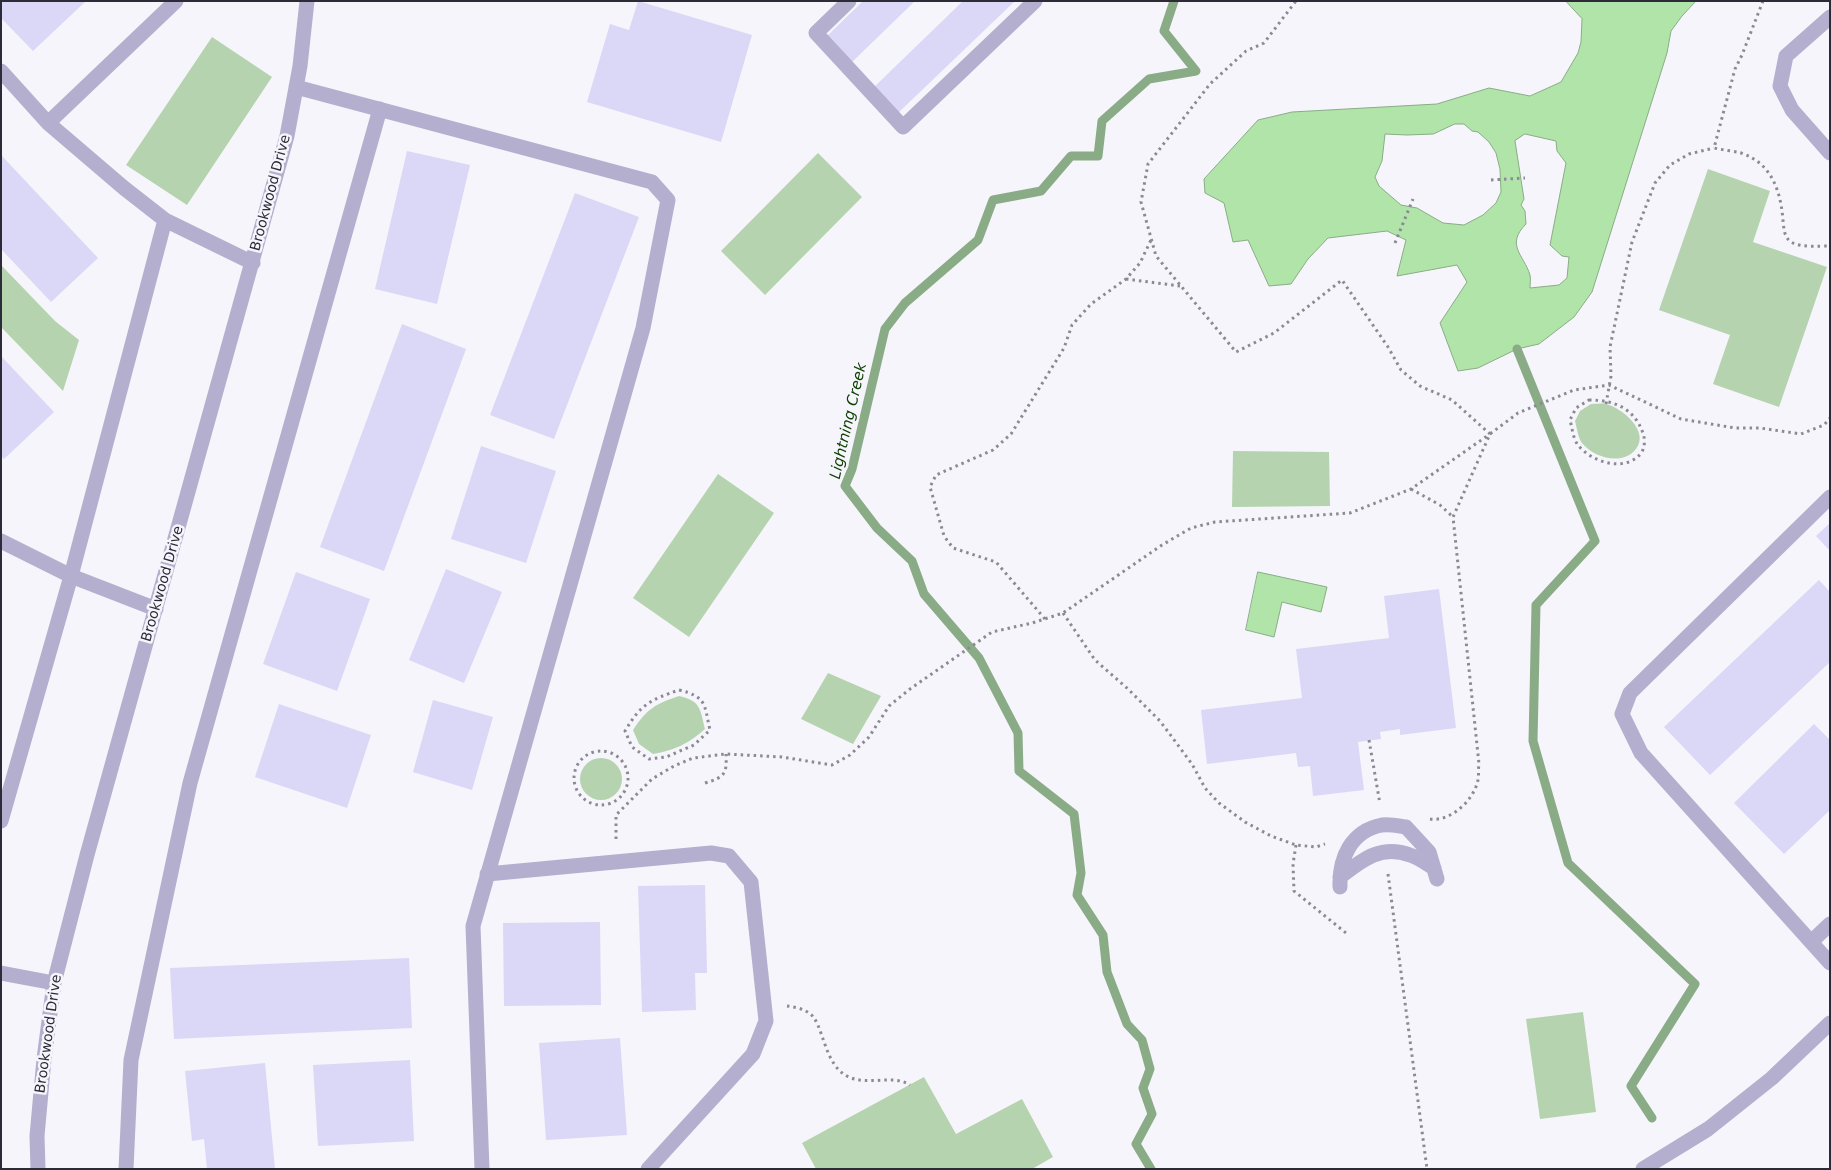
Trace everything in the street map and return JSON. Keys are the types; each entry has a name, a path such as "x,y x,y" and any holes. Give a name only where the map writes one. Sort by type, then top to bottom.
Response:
{"street":[{"path":"48,123 176,1"},
{"name":"Brookwood Drive","path":"38,1169 37,1136 44,1059 54,983 87,855 287,136 296,87 307,1"},
{"path":"849,1 816,33 903,126 1035,1"},
{"path":"1830,17 1786,56 1780,86 1792,110 1830,153"},
{"path":"1,71 48,123 124,188 166,220 253,263"},
{"path":"296,87 652,182 668,200 643,328 473,926 482,1169"},
{"path":"126,1169 131,1060 190,783 380,110"},
{"path":"1,821 71,576 166,220"},
{"path":"1830,497 1630,693 1622,714 1640,753 1830,963"},
{"path":"1,541 71,576 156,609"},
{"path":"1384,825 1406,827 1429,852 1436,873 1410,854 1386,851 1366,857 1340,882 1340,869 1349,848 1364,830 1384,825"},
{"path":"487,874 711,853 729,856 751,882 766,1021 753,1054 648,1169"},
{"path":"1811,942 1830,924"},
{"path":"1,973 54,983"},
{"path":"1643,1169 1708,1129 1772,1078 1830,1023"}],"path":[{"path":"1296,1 1264,43 1246,51 1210,84 1148,164 1141,202 1156,256 1236,352 1274,333 1342,280 1388,347 1400,370 1420,386 1452,400 1490,434"},
{"path":"1714,148 1735,70 1763,1"},
{"path":"1606,402 1611,376 1610,347 1632,242 1654,183 1670,165 1689,154 1714,148 1742,154 1762,164 1773,177 1781,197 1784,234 1792,242 1803,245 1830,246"},
{"path":"1491,180 1525,178"},
{"path":"1394,243 1413,200"},
{"path":"1045,619 996,562 953,548 944,536 930,487 936,475 993,450 1011,434 1064,348 1072,325 1091,304 1126,279 1140,263 1152,240"},
{"path":"1126,279 1181,286"},
{"path":"615,862 616,815 652,779 674,766 693,758 726,754 782,758 832,765 850,755 870,738 889,706 910,689 992,632 1063,613 1162,545 1191,528 1216,522 1350,512 1412,489 1518,413 1574,390 1609,385 1681,419 1735,428 1760,428 1801,434 1824,425 1830,418"},
{"path":"1589,400 1606,402 1632,413 1639,422 1645,439 1644,445 1642,451 1630,461 1610,464 1589,457 1577,444 1570,420 1576,408 1589,400"},
{"path":"1424,819 1439,820 1456,812 1470,798 1478,780 1479,764 1453,517 1490,434"},
{"path":"1412,489 1440,505 1453,517"},
{"path":"1063,613 1095,660 1160,721 1192,764 1205,788 1219,803 1245,822 1271,836 1296,845 1316,847 1329,843"},
{"path":"679,690 694,694 704,702 710,730 694,745 666,757 649,759 632,747 625,731 636,713 656,698 679,690"},
{"path":"1369,740 1384,825"},
{"path":"594,752 608,752 620,759 627,772 627,786 620,798 608,805 594,805 581,798 574,785 574,771 581,759 594,752"},
{"path":"705,783 721,778 727,769 726,754"},
{"path":"1296,845 1293,864 1294,891 1346,933"},
{"path":"1386,851 1388,883 1427,1169"},
{"path":"764,1003 798,1008 811,1014 827,1052 836,1065 849,1077 870,1081 903,1081 910,1085"}],"shaded area":[{"path":"1566,1 1696,1 1671,31 1667,53 1592,292 1574,317 1539,344 1517,349 1478,368 1458,371 1440,323 1467,282 1457,265 1397,276 1406,240 1387,231 1328,238 1308,259 1291,284 1269,286 1248,240 1233,242 1224,203 1205,193 1204,179 1258,120 1292,112 1437,104 1489,88 1530,96 1561,82 1578,53 1581,42 1582,19","holes":["1455,124 1464,124 1472,131 1478,132 1489,142 1496,153 1500,169 1501,192 1496,203 1483,215 1464,225 1443,223 1417,208 1401,205 1379,186 1375,177 1382,161 1385,134 1433,134","1525,134 1556,141 1557,151 1566,163 1550,245 1562,256 1569,257 1567,278 1559,285 1530,288 1530,275 1516,244 1520,231 1526,224 1525,211 1521,205 1524,199 1515,141"]},
{"path":"212,37 272,77 187,205 126,165"},
{"path":"818,153 862,197 765,295 721,251"},
{"path":"1708,169 1770,191 1753,242 1827,267 1779,407 1713,384 1730,335 1659,310"},
{"path":"1,265 55,321 79,340 63,391 1,327"},
{"path":"1591,404 1612,406 1632,421 1639,435 1636,449 1624,457 1616,459 1594,453 1582,443 1575,421 1580,411"},
{"path":"1233,451 1329,452 1330,506 1232,507"},
{"path":"718,474 774,513 689,637 633,598"},
{"path":"1258,572 1327,587 1321,612 1282,602 1274,637 1246,630"},
{"path":"828,673 881,696 853,744 801,719"},
{"path":"679,696 696,703 705,729 681,746 653,754 639,744 633,730 652,708"},
{"path":"605,758 613,761 619,767 622,779 619,791 613,797 597,800 589,797 583,791 580,775 583,767 589,761"},
{"path":"1583,1012 1596,1112 1540,1119 1526,1019"},
{"path":"924,1077 956,1134 1022,1099 1053,1157 1032,1169 816,1169 802,1143"}],"building":[{"path":"1,1 86,1 33,51 1,18"},
{"path":"638,1 752,35 721,142 587,102 610,24 629,30"},
{"path":"863,1 915,1 850,64 825,38"},
{"path":"963,1 1015,1 897,114 872,89"},
{"path":"407,151 470,165 437,304 375,289"},
{"path":"2,156 98,258 51,302 1,249"},
{"path":"575,193 639,217 554,439 490,415"},
{"path":"402,324 466,349 384,571 320,547"},
{"path":"1,356 54,412 4,459 1,456"},
{"path":"481,446 556,471 526,563 451,539"},
{"path":"1830,523 1830,551 1816,536"},
{"path":"446,569 502,592 464,683 409,660"},
{"path":"296,572 370,599 337,691 263,664"},
{"path":"1819,580 1830,592 1830,662 1710,775 1664,727"},
{"path":"1439,589 1456,728 1400,735 1400,729 1380,732 1381,739 1358,742 1364,790 1313,796 1310,766 1298,767 1296,753 1207,764 1201,710 1302,698 1296,649 1389,638 1384,596"},
{"path":"433,700 493,717 472,790 413,772"},
{"path":"279,704 371,735 347,808 255,777"},
{"path":"1814,724 1830,740 1830,810 1784,854 1734,803"},
{"path":"705,885 707,973 695,973 696,1010 642,1012 638,886"},
{"path":"600,922 601,1005 504,1006 503,923"},
{"path":"409,958 412,1028 174,1039 170,968"},
{"path":"620,1038 627,1135 546,1140 539,1043"},
{"path":"410,1060 414,1141 318,1146 313,1065"},
{"path":"265,1063 275,1169 207,1169 204,1139 192,1141 185,1071"}],"waterway":[{"name":"Lightning Creek","path":"1151,1169 1136,1144 1152,1114 1143,1088 1150,1069 1142,1040 1127,1024 1107,972 1103,935 1077,895 1081,873 1074,814 1019,771 1018,733 979,658 924,594 912,561 877,528 845,486 852,469 885,329 905,303 978,240 993,200 1041,191 1071,156 1098,156 1102,121 1149,79 1196,71 1164,31 1174,1"},
{"path":"1517,349 1595,541 1536,605 1533,741 1568,863 1695,984 1631,1086 1652,1118"}]}
